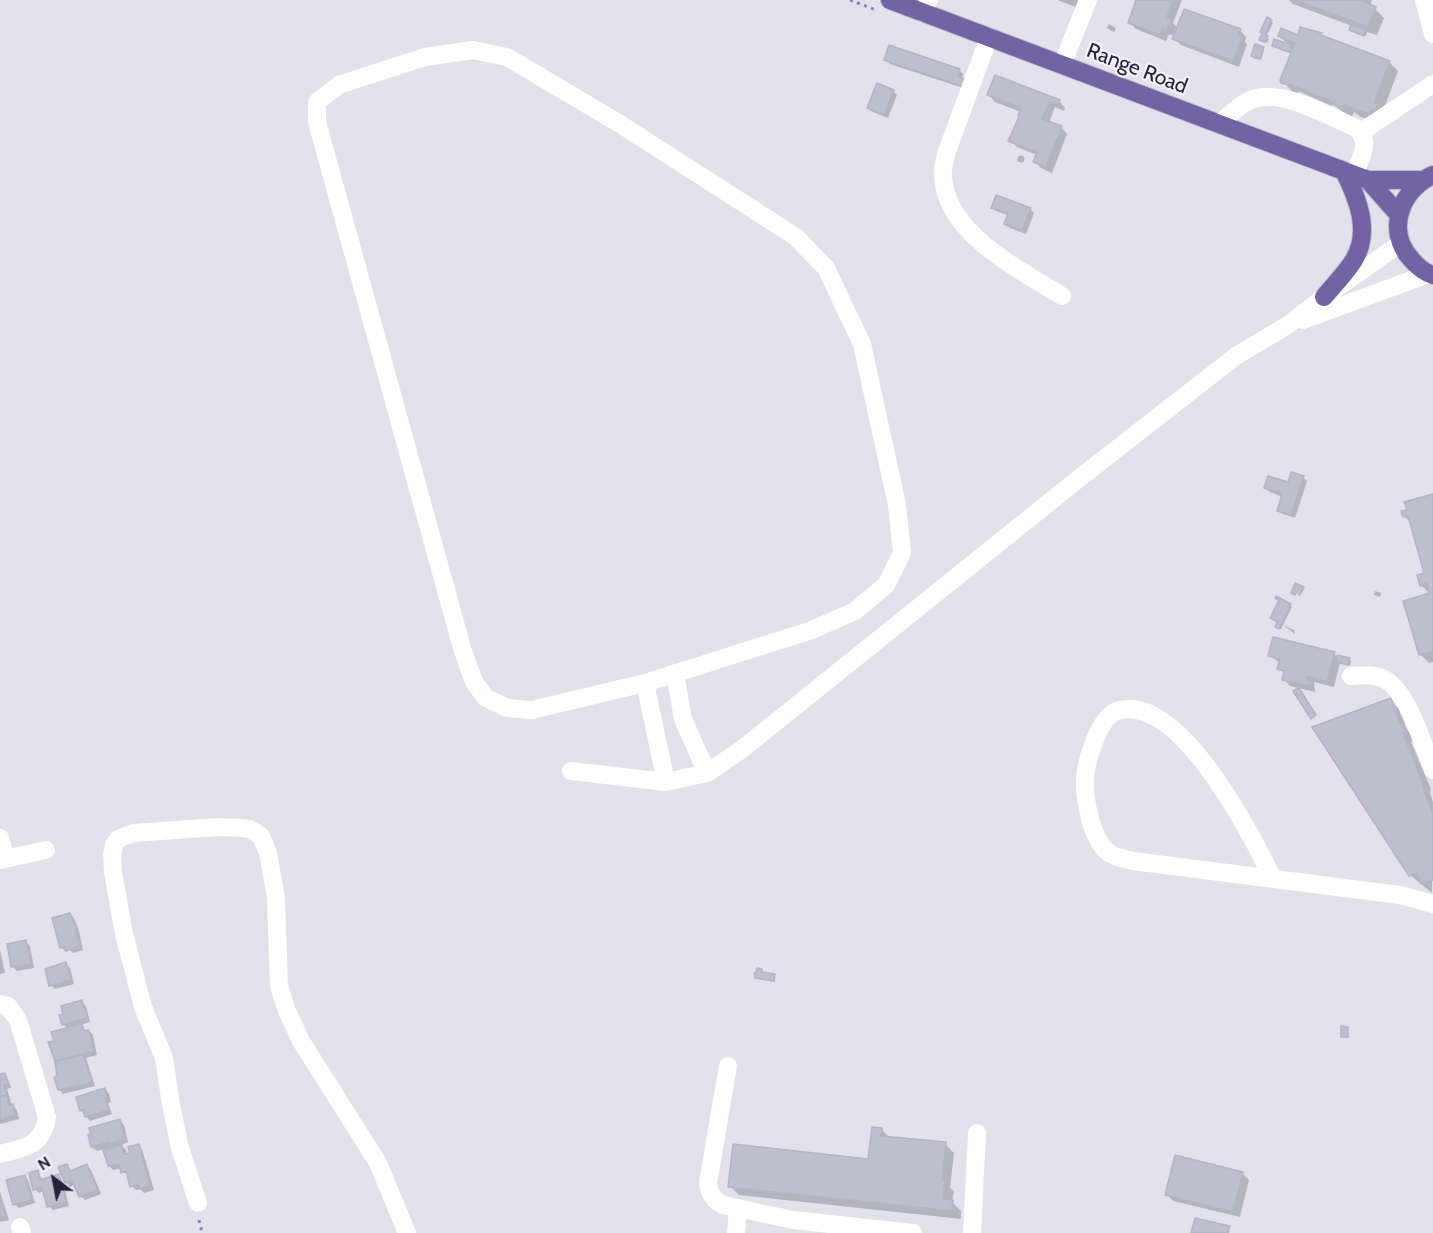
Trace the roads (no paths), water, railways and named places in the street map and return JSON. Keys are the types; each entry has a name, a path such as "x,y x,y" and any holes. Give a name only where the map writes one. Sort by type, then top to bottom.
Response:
{"main road":[{"name":"Range Road","path":"890,0 926,6 988,37 1355,175 1427,177"},
{"name":"Range Road","path":"1355,175 1399,215"},
{"path":"1324,297 1354,260 1361,239 1362,215 1356,194 1355,175"},
{"path":"1427,177 1410,190 1403,202 1398,230 1401,243 1408,256 1431,275"}],"street":[{"path":"1062,65 1088,0"},
{"path":"1424,0 1433,34"},
{"path":"988,37 946,154 943,172 946,192 956,213 979,242 1062,296"},
{"path":"472,50 507,57 620,124 769,218 796,237 826,268 862,344 897,505 902,553 886,585 855,611 812,630 645,682 532,710 507,708 486,698 474,682 462,648 317,122 317,102 339,85 425,57 472,50"},
{"path":"1361,132 1433,84"},
{"path":"1219,124 1249,101 1268,97 1282,98 1354,127 1361,132 1365,139 1364,147 1355,175"},
{"path":"571,771 666,782 707,773 741,750 1077,480 1227,363 1288,325 1401,243"},
{"path":"1288,325 1431,275"},
{"path":"675,673 683,719 707,773"},
{"path":"1351,675 1370,675 1382,678 1398,690 1406,703 1433,770"},
{"path":"645,682 666,782"},
{"path":"1273,879 1248,828 1227,794 1196,753 1173,729 1141,710 1114,712 1108,716 1098,730 1085,777 1085,799 1097,838 1111,855 1133,861 1273,879 1400,895 1433,903"},
{"path":"198,1203 180,1148 164,1058 143,1007 124,933 112,854 114,844 118,839 133,833 219,826 242,828 261,836 268,853 276,898 279,986 287,1011 301,1041 378,1164 407,1233"},
{"path":"0,838 3,859 46,850"},
{"path":"0,1004 8,1006 18,1020 47,1117 46,1127 36,1142 0,1154"},
{"path":"728,1066 708,1182 711,1196 718,1203 793,1220 904,1233"},
{"path":"972,1233 977,1133"},
{"path":"736,1233 738,1208"}]}
